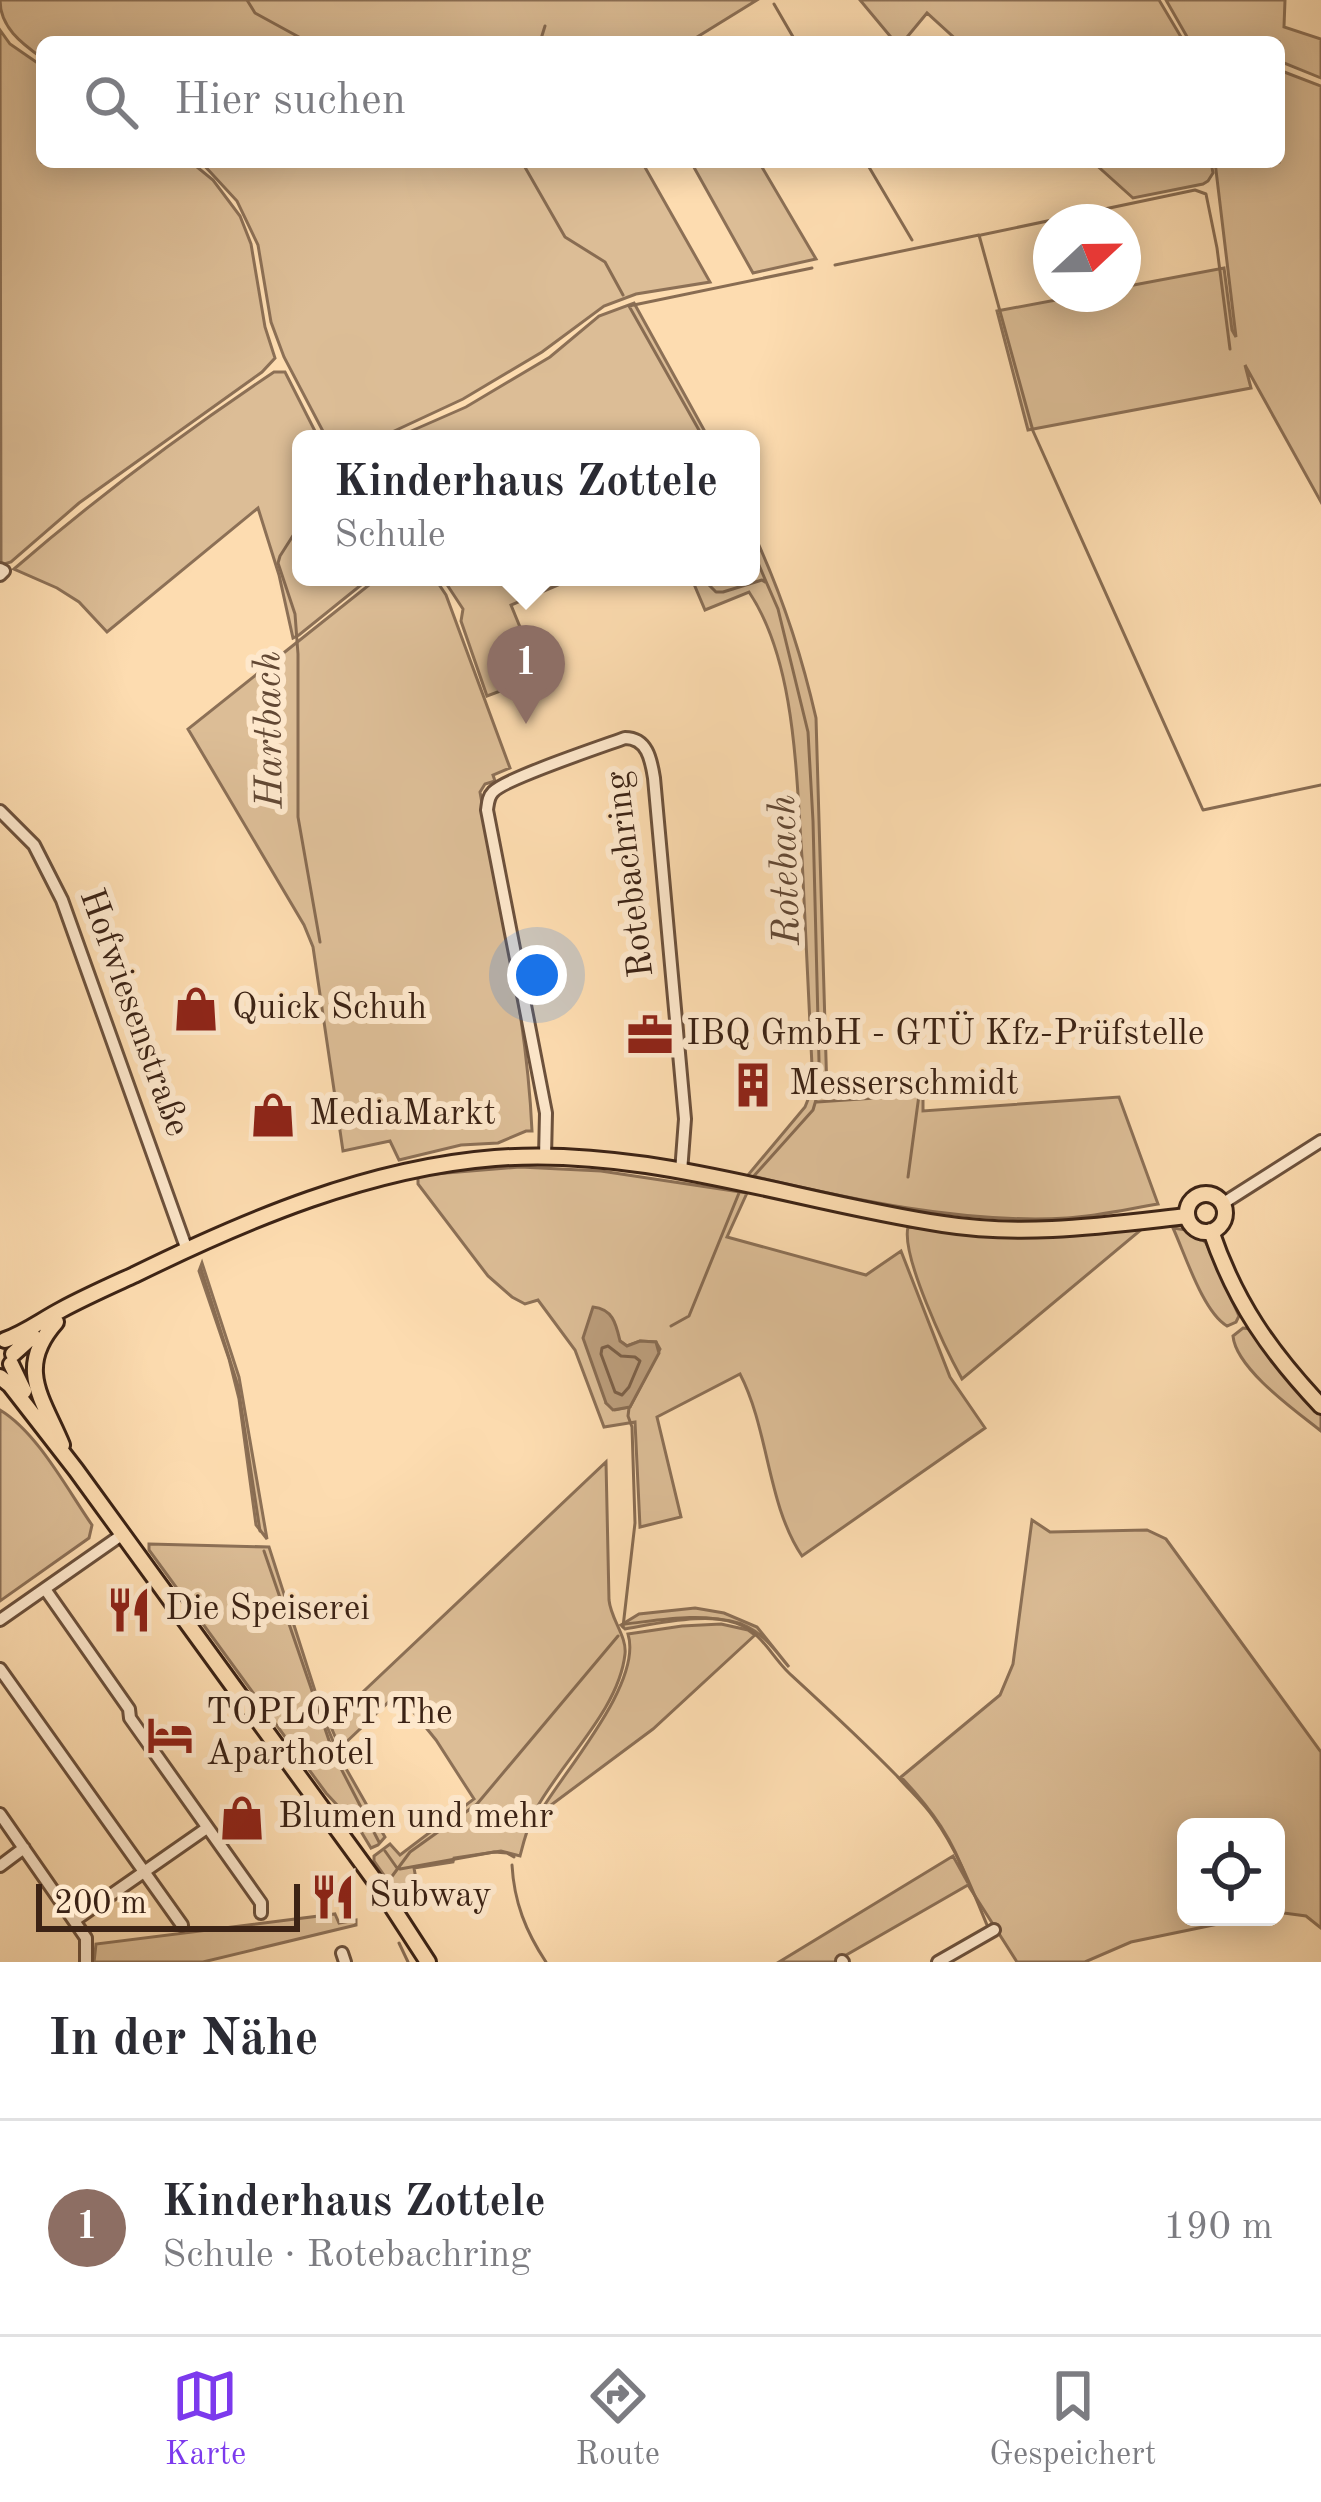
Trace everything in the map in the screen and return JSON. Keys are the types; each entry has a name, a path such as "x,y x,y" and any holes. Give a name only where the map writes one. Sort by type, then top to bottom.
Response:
{"main road":[{"path":"5,1358 86,1299 187,1250 296,1204 371,1180 469,1161 544,1157 620,1162 1000,1231 1187,1216"},
{"path":"1198,1196 1212,1196 1222,1204 1224,1219 1211,1232 1196,1229 1187,1216 1198,1196"},
{"path":"1211,1232 1227,1273 1265,1342 1321,1406"},
{"path":"5,1358 86,1299"},
{"path":"56,1322 41,1342 34,1377 63,1450"},
{"path":"5,1358 31,1414 123,1534 428,1962"},
{"path":"5,1358 76,1470"},
{"path":"0,1397 31,1414"}],"street":[{"name":"Rotebachring","path":"544,1157 546,1113 514,958 489,799 516,779 634,738 644,744 654,778 686,1119 680,1172"},
{"name":"Hofwiesenstraße","path":"0,811 34,845 62,900 187,1250"},
{"path":"1222,1204 1321,1141"},
{"path":"0,1620 123,1534"},
{"path":"45,1589 261,1903 261,1913"},
{"path":"0,1669 182,1925"},
{"path":"0,1814 86,1938 86,1962"},
{"path":"75,1920 207,1828"},
{"path":"0,1865 24,1848"},
{"path":"938,1962 994,1930"}],"shaded area":[{"path":"0,0 757,0 699,36 36,36 36,53 19,40"},
{"path":"860,0 1159,0 1180,36 952,36 927,13 908,36 890,36"},
{"path":"1166,0 1285,0 1284,27 1321,39 1321,78 1285,63 1285,36 1187,36"},
{"path":"0,30 10,44 36,62 36,168 198,168 213,180 240,216 251,244 275,358 79,503 11,562 1,565"},
{"path":"1285,72 1321,86 1321,502 1245,365 1251,388 1028,430 997,311 1033,304 1033,312 1141,312 1141,284 1224,268 1236,337 1216,168 1285,168"},
{"path":"207,168 645,168 710,282 636,294 604,306 542,352 463,399 396,430 322,430 284,357 271,322 258,245 237,201"},
{"path":"694,168 763,168 816,259 753,273"},
{"path":"1100,168 1212,168 1203,184 1133,198"},
{"path":"634,303 704,430 414,430 466,407 550,357 599,316"},
{"path":"274,372 285,372 314,430 292,430 292,586 360,586 299,635 293,638 258,508 107,632 79,602 14,569 77,516"},
{"path":"760,549 789,621 816,718 827,1093 923,1091 923,1111 1119,1097 1158,1204 1067,1218 987,1217 866,1201 748,1175 805,1107 813,1087 798,791 785,685 765,620 749,592 705,610 695,586 760,586"},
{"path":"368,586 440,586 510,768 493,775 495,781 480,792 519,1003 532,1131 498,1143 461,1145 399,1160 390,1141 343,1151 313,947 188,729"},
{"path":"448,586 556,586 511,605 540,676 487,696 461,621 463,609"},
{"path":"520,1167 601,1171 747,1193 727,1237 866,1275 901,1251 950,1377 985,1428 802,1556 782,1514 740,1374 657,1417 681,1517 640,1527 635,1422 604,1427 575,1350 538,1300 525,1304 488,1276 418,1184 422,1175","holes":["620,1341 627,1346 656,1342 660,1349 630,1407 615,1410 606,1403"]},
{"path":"908,1227 1003,1235 1142,1229 962,1379 918,1280"},
{"path":"1173,1228 1193,1231 1206,1243 1239,1316 1236,1322 1227,1326 1210,1308"},
{"path":"202,1263 239,1377 267,1539 256,1525 239,1399 199,1271"},
{"path":"1243,1328 1251,1329 1276,1366 1321,1413 1321,1431 1269,1389 1245,1362 1233,1336"},
{"path":"0,1410 39,1447 92,1525 89,1538 0,1601"},
{"path":"606,1462 609,1600 625,1647 612,1695 535,1811 520,1856 501,1851 414,1868 418,1890 403,1902 374,1856 390,1844 400,1855 474,1799 398,1693 340,1748 331,1727"},
{"path":"1032,1520 1050,1532 1147,1530 1166,1539 1321,1752 1321,1928 1306,1916 1285,1913 1285,1818 1177,1818 1177,1926 1208,1926 1131,1942 1085,1962 1017,1962 968,1885 834,1962 779,1962 953,1856 968,1883 941,1826 901,1777 1000,1695 1013,1664"},
{"path":"149,1544 269,1547 324,1719 340,1758 385,1837 378,1845 371,1848 354,1820 326,1793"},
{"path":"695,1608 724,1613 757,1627 789,1667 760,1635 735,1622 671,1621 625,1629 621,1625 639,1614"},
{"path":"721,1624 755,1635 653,1729 539,1814 613,1701 630,1654 628,1634"},
{"path":"335,1914 339,1923 356,1920 356,1925 203,1962 94,1962 96,1944"}],"water":[{"path":"593,1307 609,1314 620,1341 627,1346 656,1342 659,1353 630,1407 613,1410 606,1403 583,1338"}],"waterway":[{"path":"247,0 255,13 297,36"},
{"path":"774,4 793,36"},
{"name":"Rotebach","path":"542,36 545,26"},
{"name":"Rotebach","path":"525,168 565,237 605,262 623,295"},
{"path":"870,168 912,240"},
{"path":"981,235 1195,190 1206,194 1230,349"},
{"path":"835,265 979,235 1033,431 1203,810 1321,785"},
{"path":"699,430 629,306 812,268"},
{"name":"Hartbach","path":"292,537 278,563 295,614 298,817 320,942"},
{"name":"Rotebach","path":"753,1177 813,1110 819,1061 808,732 778,609 760,568"},
{"path":"760,581 765,582"},
{"path":"710,586 716,592 742,586"},
{"path":"817,1102 919,1095 908,1177"},
{"name":"Rotebach","path":"671,1326 689,1316 739,1193"},
{"path":"201,1269 238,1386 260,1531"},
{"name":"Rotebach","path":"623,1627 635,1523 629,1408"},
{"path":"264,1551 334,1755 379,1842"},
{"path":"625,1624 709,1618 753,1632 930,1812 957,1856 987,1925"},
{"name":"Rotebach","path":"390,1879 410,1852 477,1804 618,1636"},
{"path":"385,1851 397,1868"},
{"path":"400,1869 494,1852 514,1857"},
{"path":"512,1865 522,1916 546,1962"},
{"path":"399,1943 408,1962"}],"place":[{"name":"Kinderhaus Zottele","path":"526,724"},
{"name":"Quick Schuh","path":"196,1009"},
{"name":"IBQ GmbH - GTÜ Kfz-Prüfstelle","path":"650,1035"},
{"name":"Messerschmidt","path":"753,1085"},
{"name":"MediaMarkt","path":"273,1115"},
{"name":"Die Speiserei","path":"129,1610"},
{"name":"TOPLOFT The Aparthotel","path":"170,1735"},
{"name":"Blumen und mehr","path":"242,1818"},
{"name":"Subway","path":"333,1897"}]}
